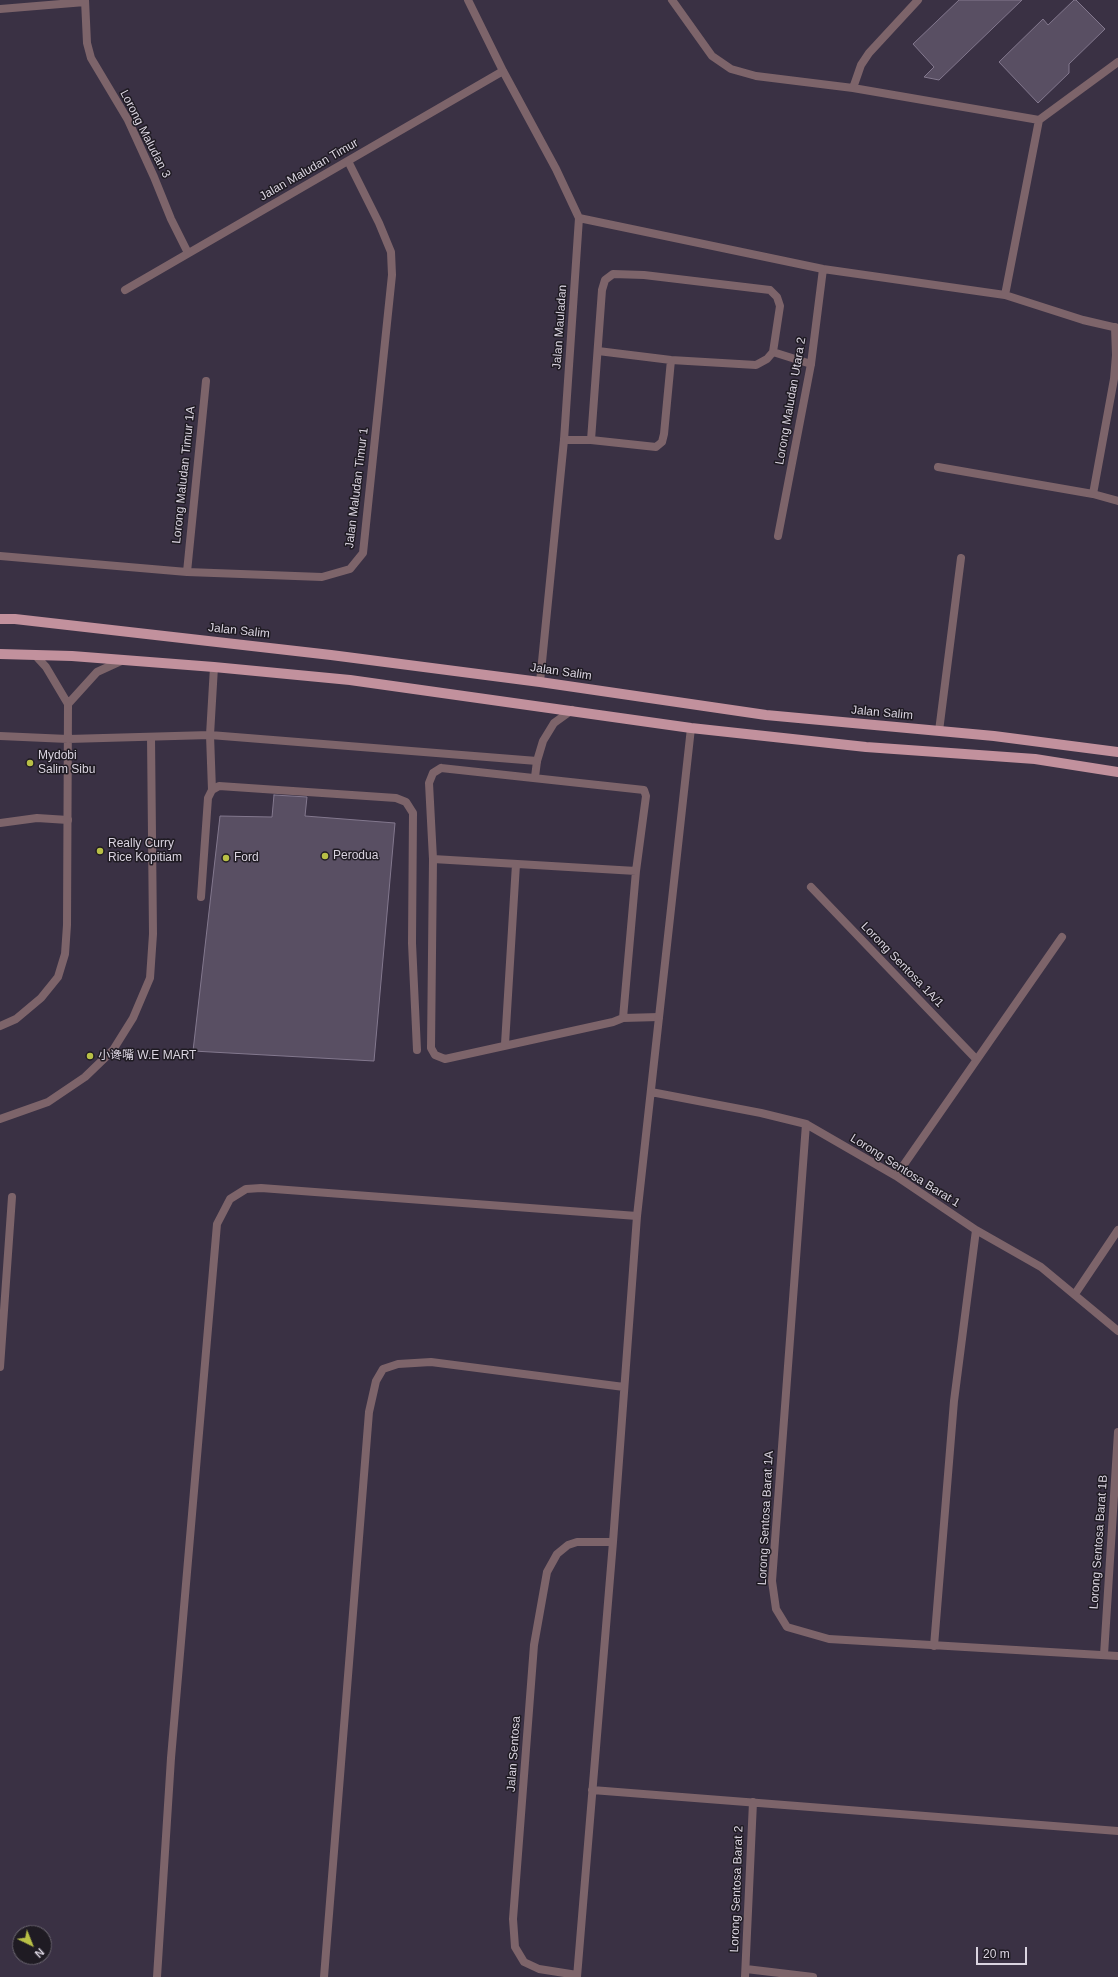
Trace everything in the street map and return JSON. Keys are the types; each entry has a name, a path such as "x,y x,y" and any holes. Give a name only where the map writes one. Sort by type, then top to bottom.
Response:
{"main road":[{"name":"Jalan Salim","path":"0,619 15,619 331,655 540,682 766,715 994,736 1118,752"},
{"path":"0,654 23,654 214,667 350,680 692,728 866,747 1035,759 1118,772"},
{"path":"0,660 23,654"}],"street":[{"name":"Jalan Mauladan","path":"468,0 503,71 556,168 578,218 564,440 540,682"},
{"path":"672,0 712,56 731,69 756,76 853,88 1039,120"},
{"path":"853,88 861,65 869,53 918,0"},
{"path":"0,9 85,1"},
{"name":"Lorong Maludan 3","path":"85,1 87,43 91,58 128,120 171,219 188,253"},
{"path":"1005,295 1039,120 1118,62"},
{"name":"Jalan Maludan Timur","path":"125,290 503,71"},
{"name":"Jalan Maludan Timur 1","path":"0,556 187,572 322,577 350,570 363,553 392,275 391,252 348,161"},
{"path":"578,218 823,269 1005,295 1083,320 1116,328 1114,379 1092,494"},
{"name":"Lorong Maludan Utara 2","path":"778,536 811,364 823,269"},
{"path":"591,440 602,290 606,280 613,274 770,290 777,297 780,306 773,352 768,360 756,365 671,360 598,351"},
{"path":"773,352 811,364"},
{"path":"564,440 591,440 656,447 662,442 664,434 671,360"},
{"name":"Lorong Maludan Timur 1A","path":"187,572 206,382"},
{"path":"938,468 1092,494 1118,501"},
{"path":"939,731 961,558"},
{"path":"0,1026 16,1018 41,998 58,976 65,954 67,925 68,704 46,666 35,655"},
{"path":"68,704 97,672 121,661"},
{"path":"201,897 208,798 212,790 210,735 214,667"},
{"path":"536,777 537,761 543,741 554,723 572,710"},
{"path":"577,1976 613,1542 637,1216 692,728"},
{"path":"0,736 68,739 210,735 537,761"},
{"path":"0,1120 48,1102 85,1077 114,1050 133,1018 150,978 153,934 151,736"},
{"path":"623,1018 636,871 646,796 644,790 536,777 441,768 433,773 429,783 433,859 432,1048 435,1055 444,1059 505,1044 612,1022 623,1018 659,1017"},
{"path":"212,790 219,786 396,798 406,802 413,812 412,943 417,1050"},
{"path":"0,823 37,818 68,820"},
{"path":"433,859 636,871"},
{"path":"505,1044 516,864"},
{"name":"Lorong Sentosa 1A/1","path":"811,887 976,1059"},
{"path":"896,1176 1062,937"},
{"name":"Lorong Sentosa Barat 1","path":"651,1092 761,1113 806,1124 896,1176 976,1230 1041,1267 1118,1331"},
{"name":"Lorong Sentosa Barat 1A","path":"806,1124 772,1581 776,1608 788,1627 829,1639 1118,1656"},
{"path":"157,1977 171,1758 217,1224 230,1199 246,1189 261,1188 637,1216"},
{"path":"0,1367 3,1266 12,1197"},
{"path":"934,1646 954,1401 976,1230"},
{"path":"1075,1294 1118,1230"},
{"path":"324,1977 369,1412 376,1381 383,1369 398,1364 431,1362 624,1387"},
{"name":"Lorong Sentosa Barat 1B","path":"1104,1655 1118,1432"},
{"name":"Jalan Sentosa","path":"577,1976 539,1968 524,1962 516,1947 513,1919 534,1645 547,1572 557,1554 568,1545 577,1542 613,1542"},
{"path":"592,1790 1118,1831"},
{"name":"Lorong Sentosa Barat 2","path":"746,1973 753,1802"},
{"path":"746,1973 813,1977"}],"building":[{"path":"959,0 1022,0 939,80 924,77 934,67 913,44"},
{"path":"1074,0 1076,0 1105,29 1069,64 1069,73 1038,103 999,62 1043,19 1048,25"},
{"path":"274,795 307,797 305,816 395,823 374,1061 193,1051 220,816 272,817"}],"place":[{"name":"Mydobi Salim Sibu","path":"30,763"},
{"name":"Really Curry Rice Kopitiam","path":"100,851"},
{"name":"Perodua","path":"325,856"},
{"name":"Ford","path":"226,858"},
{"name":"小谗嘴 W.E MART","path":"90,1056"}]}
